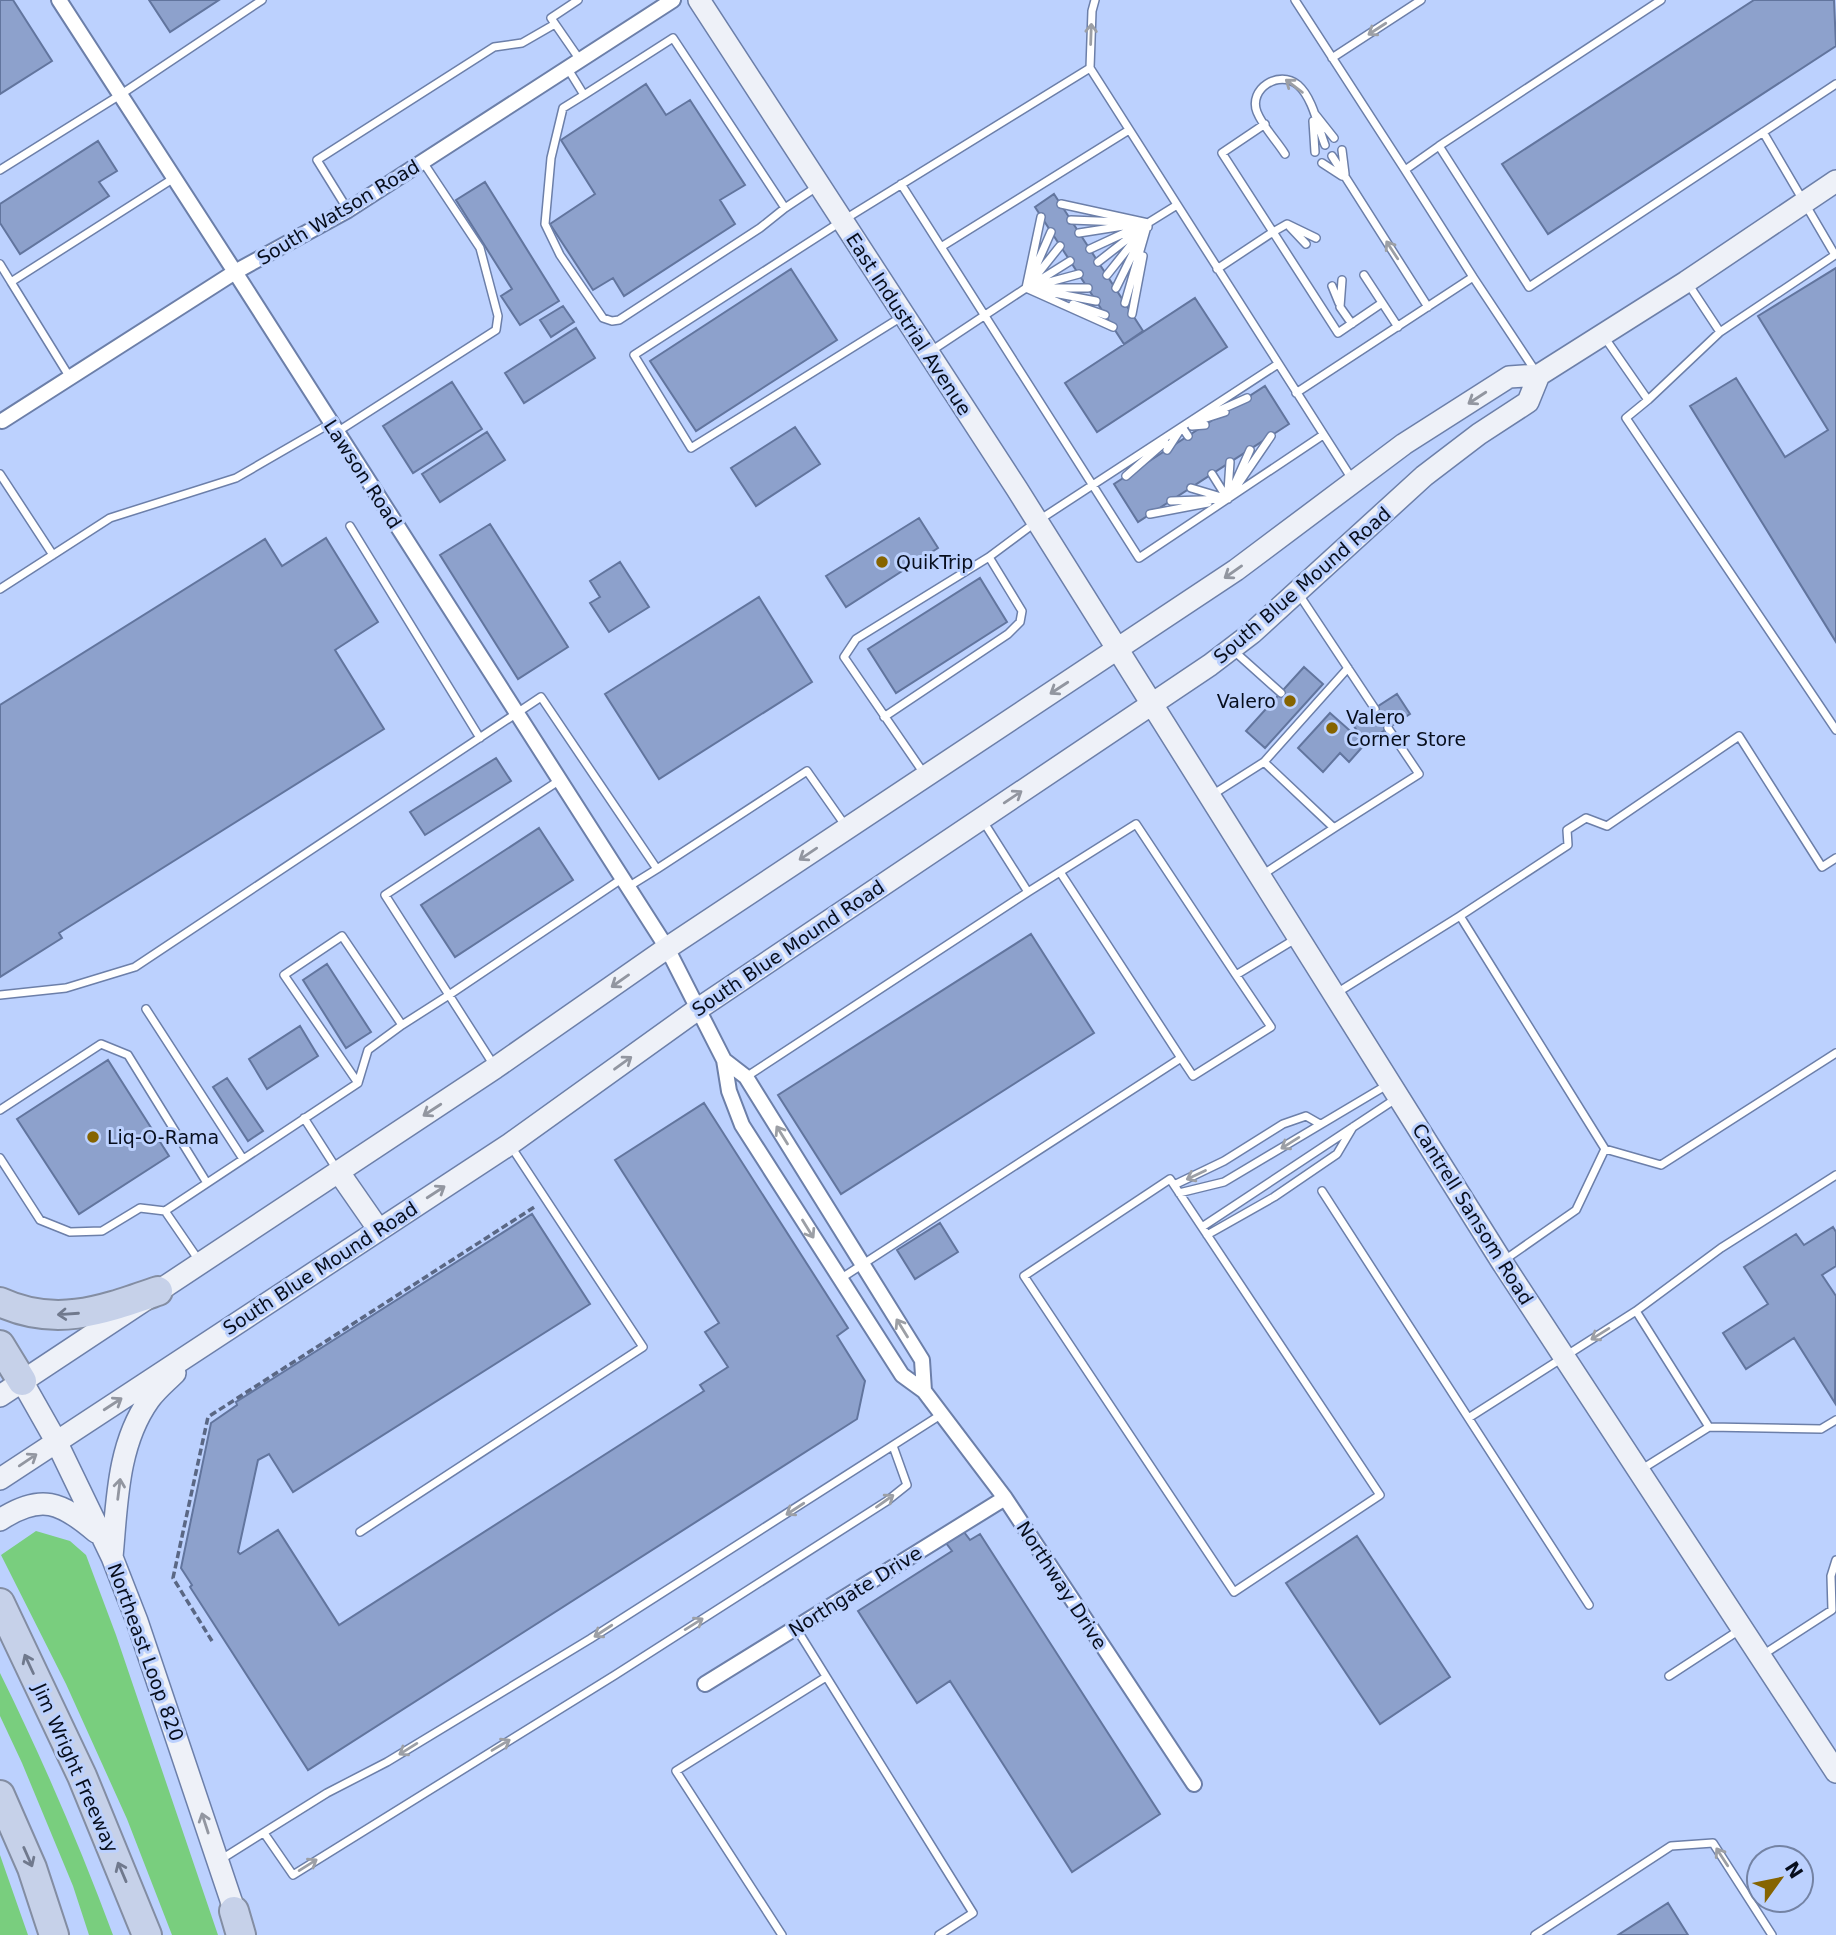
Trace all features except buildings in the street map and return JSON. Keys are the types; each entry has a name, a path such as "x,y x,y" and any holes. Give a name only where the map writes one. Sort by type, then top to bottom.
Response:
{"highway":[{"path":"0,1302 38,1316 79,1314 112,1307 158,1291"},
{"path":"0,1345 11,1389"},
{"name":"Jim Wright Freeway","path":"0,1603 82,1776 147,1935"},
{"path":"0,1795 32,1868 54,1935"}],"main road":[{"name":"East Industrial Avenue","path":"698,0 904,315 1116,650"},
{"name":"South Blue Mound Road","path":"11,1389 495,1068 667,948 1236,570 1353,480 1509,377 1539,375 1686,282 1836,181"},
{"name":"South Blue Mound Road","path":"0,1479 510,1144 698,1009 1232,650 1443,461 1528,402 1539,375"},
{"name":"Cantrell Sansom Road","path":"1116,650 1502,1262 1836,1772"},
{"path":"338,1171 379,1230"},
{"path":"112,1557 124,1456 134,1425 149,1399 203,1344"},
{"name":"Northeast Loop 820","path":"11,1389 56,1441 112,1557 137,1621 239,1927"},
{"path":"0,1520 16,1510 40,1503 57,1505 71,1511 97,1533 112,1557"}],"street":[{"name":"Lawson Road","path":"58,0 236,272 667,948"},
{"name":"South Watson Road","path":"1,423 69,376 236,272 348,210 673,0"},
{"name":"Northway Drive","path":"667,948 724,1060 729,1091 742,1125 902,1375 924,1391 1005,1498 1194,1784"},
{"name":"Northway Drive","path":"724,1060 746,1077 922,1360 924,1391"},
{"name":"Northgate Drive","path":"705,1684 1005,1498"}],"lane":[{"path":"0,170 120,95 262,0"},
{"path":"578,0 551,18 573,64 584,95"},
{"path":"1095,0 1092,11 1090,68 1353,480"},
{"path":"1294,0 1539,375"},
{"path":"1332,58 1421,0"},
{"path":"1405,170 1661,0"},
{"path":"348,210 317,160 494,47 522,43 555,24"},
{"path":"785,208 673,38 563,108 551,158 545,224 560,254 603,318 612,321 619,320 760,228 819,185"},
{"path":"904,315 691,448 634,355 842,221 1090,68"},
{"path":"1285,154 1258,113 1255,100 1260,90 1272,80 1285,79 1297,85 1334,138"},
{"path":"1439,146 1529,287 1836,85"},
{"path":"1312,109 1325,145"},
{"path":"1312,109 1315,152"},
{"path":"1265,124 1222,153 1338,333 1382,303"},
{"path":"941,247 1129,130"},
{"path":"1763,132 1835,256 1720,331 1626,418 1836,730"},
{"path":"1342,150 1346,178"},
{"path":"1332,156 1428,307"},
{"path":"0,589 110,518 236,478 334,428 496,330 498,316 480,248 422,162"},
{"path":"1322,163 1346,178"},
{"path":"11,282 174,178"},
{"path":"901,184 1139,558 1323,435"},
{"path":"1060,204 1148,223"},
{"path":"1098,262 1148,223 1177,205"},
{"path":"1027,288 1041,218"},
{"path":"1071,219 1148,223"},
{"path":"1079,233 1148,223"},
{"path":"1090,249 1148,223"},
{"path":"1107,275 1148,223"},
{"path":"1115,288 1148,223"},
{"path":"1125,303 1148,223"},
{"path":"1132,314 1148,223"},
{"path":"1217,269 1287,223"},
{"path":"1287,223 1316,238"},
{"path":"1287,223 1306,244"},
{"path":"1027,288 1051,232"},
{"path":"1027,288 1060,246"},
{"path":"928,353 1070,261"},
{"path":"0,264 69,376"},
{"path":"1027,288 1079,274"},
{"path":"1364,275 1398,327"},
{"path":"1296,393 1474,278"},
{"path":"1340,307 1342,280"},
{"path":"1686,282 1720,331"},
{"path":"1332,286 1340,307 1352,324"},
{"path":"1027,288 1088,288"},
{"path":"1027,288 1096,301"},
{"path":"1027,288 1105,315"},
{"path":"1027,288 1113,327"},
{"path":"1603,334 1648,400"},
{"path":"925,776 844,657 856,639 989,557 1091,485 1278,364"},
{"path":"1126,476 1182,426 1248,398"},
{"path":"1148,463 1182,426 1225,412"},
{"path":"1182,426 1205,425"},
{"path":"1182,426 1188,436"},
{"path":"1167,450 1182,426"},
{"path":"1150,514 1228,499 1271,436"},
{"path":"1228,499 1250,450"},
{"path":"1228,499 1230,462"},
{"path":"0,474 53,555"},
{"path":"1212,474 1228,499"},
{"path":"1191,488 1228,499"},
{"path":"1171,500 1228,499"},
{"path":"350,526 480,738"},
{"path":"884,717 1007,634 1020,622 1022,611 989,557"},
{"path":"1297,592 1375,709"},
{"path":"1232,650 1281,693"},
{"path":"1209,797 1264,762 1303,712 1348,668"},
{"path":"0,995 66,988 135,967 541,697 656,869"},
{"path":"1259,877 1419,774 1388,728"},
{"path":"1335,995 1568,845 1567,830 1586,818 1607,826 1739,736 1822,867 1836,858"},
{"path":"1264,762 1334,828"},
{"path":"0,1158 40,1220 70,1232 102,1231 140,1208 164,1211 358,1083 368,1051 401,1025 625,883 656,869 807,771 847,828"},
{"path":"495,1068 385,895 560,780"},
{"path":"981,818 1028,892"},
{"path":"746,1077 1028,892 1136,824 1271,1027 1193,1076 1060,872"},
{"path":"1460,916 1605,1149 1661,1165 1836,1053"},
{"path":"358,1083 284,975 342,936 401,1025"},
{"path":"1236,975 1297,938"},
{"path":"146,1009 243,1159"},
{"path":"0,1110 101,1044 128,1055 207,1183"},
{"path":"840,1279 1181,1058"},
{"path":"1179,1193 1224,1182 1320,1124 1395,1090"},
{"path":"1202,1227 1354,1125 1395,1090"},
{"path":"1174,1185 1224,1161 1283,1124 1306,1115 1320,1124"},
{"path":"304,1118 338,1171"},
{"path":"1207,1235 1274,1197 1337,1154 1354,1125"},
{"path":"360,1532 643,1347 510,1144"},
{"path":"1502,1262 1576,1210 1605,1149"},
{"path":"1470,1418 1636,1311 1721,1248 1836,1175"},
{"path":"1170,1179 1174,1185 1380,1495 1234,1592 1024,1276 1170,1179"},
{"path":"1322,1191 1589,1605"},
{"path":"164,1211 200,1262"},
{"path":"1636,1311 1709,1427"},
{"path":"218,1862 327,1793 387,1762 590,1639 942,1413"},
{"path":"1638,1472 1709,1427 1821,1429 1836,1420"},
{"path":"264,1833 293,1875 615,1675 887,1501 907,1485 894,1446"},
{"path":"1760,1656 1834,1613 1831,1576 1836,1560"},
{"path":"796,1628 973,1913 939,1935"},
{"path":"1669,1676 1742,1629"},
{"path":"782,1935 676,1771 826,1677"},
{"path":"1536,1935 1671,1846 1713,1843 1772,1935"}],"path":[{"path":"212,1642 173,1578 208,1417 546,1198"}],"green space":[{"path":"36,1531 70,1541 86,1555 218,1935 172,1935 127,1819 66,1684 1,1555"},
{"path":"0,1673 60,1802 113,1935 89,1935 73,1886 0,1716"},
{"path":"0,1855 28,1935 0,1935"}],"place":[{"name":"QuikTrip","path":"882,562"},
{"name":"Valero","path":"1290,701"},
{"name":"Valero Corner Store","path":"1332,728"},
{"name":"Liq-O-Rama","path":"93,1137"}]}
